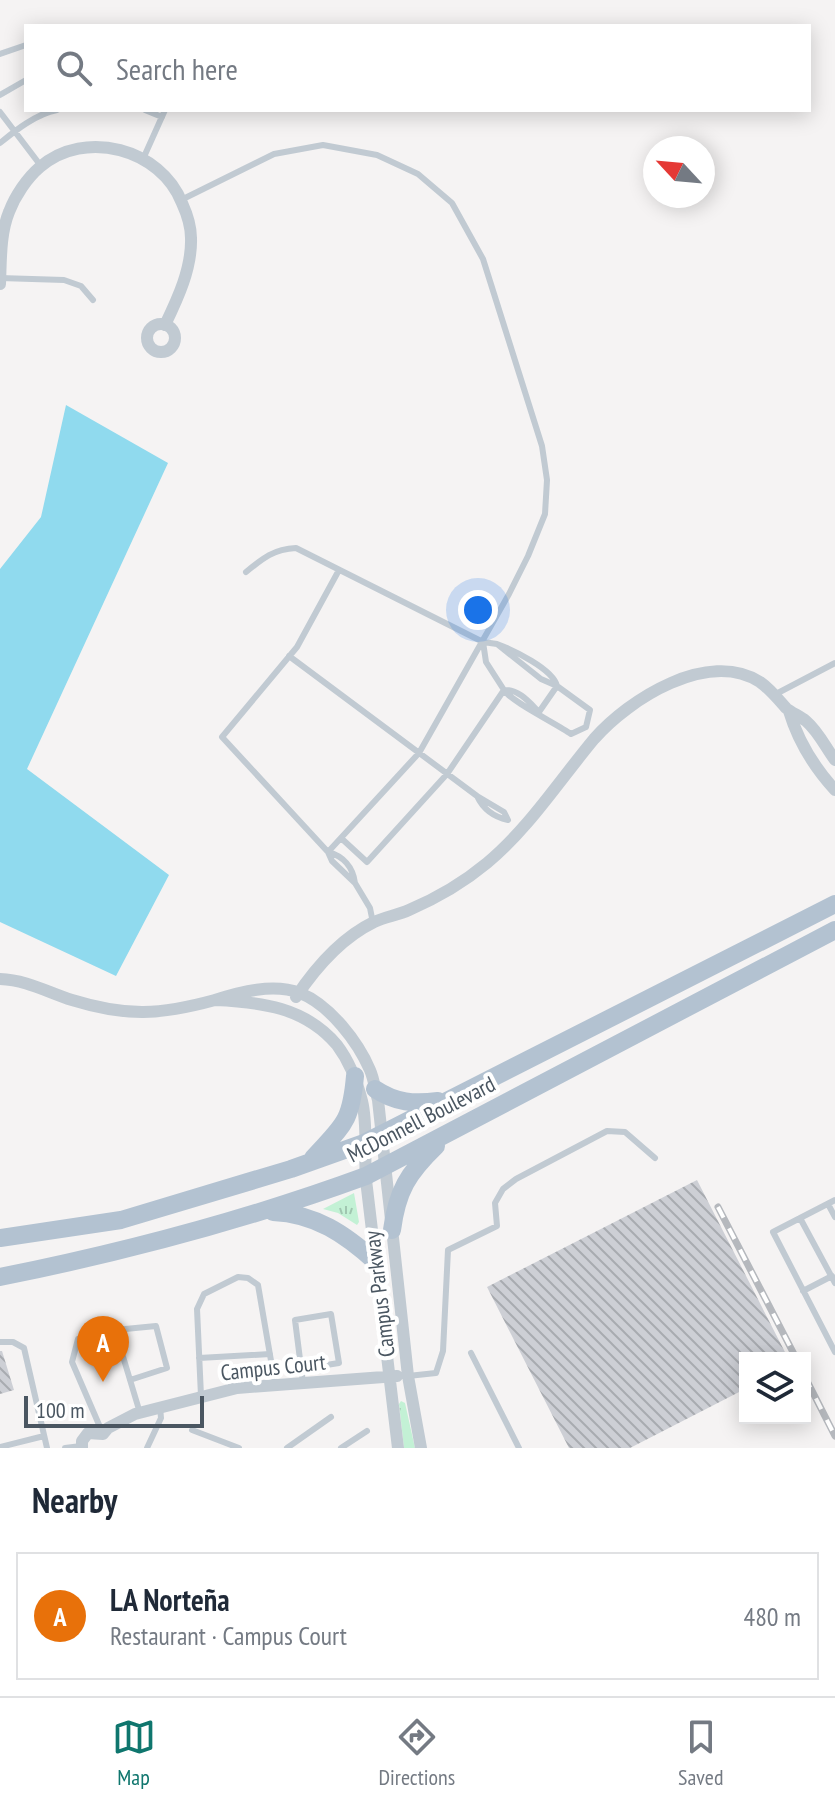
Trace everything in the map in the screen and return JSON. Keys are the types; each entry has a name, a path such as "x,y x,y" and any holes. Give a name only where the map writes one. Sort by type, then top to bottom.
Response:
{"main road":[{"name":"McDonnell Boulevard","path":"0,1238 121,1220 308,1163 372,1139 835,904"},
{"name":"McDonnell Boulevard","path":"0,1277 131,1250 366,1176 832,933"},
{"path":"308,1163 345,1124 353,1102 355,1076"},
{"path":"375,1089 400,1102 449,1100"},
{"path":"392,1230 395,1204 401,1188 443,1136"},
{"path":"262,1211 291,1213 317,1220 348,1237 376,1262"}],"street":[{"path":"0,280 2,243 9,213 22,188 41,166 65,152 92,147 122,149 161,169 181,200 192,236 189,265 165,325"},
{"path":"288,1009 325,959 344,941 373,923 449,891 487,863 521,831 597,736 623,713 666,684 702,672 727,671 745,675 761,683 789,711 807,721 835,760"},
{"path":"789,711 794,730 811,760 835,790"},
{"path":"0,979 18,980 102,1008 159,1013 243,991 299,993 321,1006 350,1036 370,1070 375,1089 372,1139"},
{"path":"215,1000 262,1003 288,1009 306,1019 337,1045 355,1076 372,1139"},
{"name":"Campus Parkway","path":"372,1139 384,1167 408,1376 421,1448"},
{"name":"Campus Parkway","path":"372,1139 366,1176 398,1448"},
{"name":"Campus Court","path":"82,1447 88,1433 103,1434 108,1428 140,1413 237,1388 408,1376"},
{"path":"103,1434 107,1448"}],"lane":[{"path":"0,54 24,46"},
{"path":"0,95 24,81"},
{"path":"0,112 41,166"},
{"path":"0,143 14,131 48,112"},
{"path":"143,159 164,113"},
{"path":"181,200 274,154 323,145 377,155 418,174 452,203 483,259 542,446 547,480 545,514 528,556 483,642 419,753 328,852"},
{"path":"0,280 64,280 81,286 93,300"},
{"path":"246,572 265,556 280,549 296,548 483,642 497,644 541,679 557,686 590,710 586,727"},
{"path":"339,570 289,656 222,737 328,852 338,855 349,866 370,908 373,923"},
{"path":"483,642 486,662 507,696 539,712 571,734 586,727"},
{"path":"289,656 477,796 481,805 521,831"},
{"path":"774,695 835,663"},
{"path":"539,712 557,686"},
{"path":"341,838 367,862 447,774 504,690"},
{"path":"586,727 597,736"},
{"path":"408,1376 436,1373 443,1351 448,1250 497,1226 495,1203 503,1189 516,1179 607,1131 625,1132 655,1158"},
{"path":"835,1217 832,1202 773,1232 835,1352"},
{"path":"800,1218 834,1278 803,1291"},
{"path":"201,1396 197,1309 204,1294 238,1277 248,1278 258,1285 275,1386"},
{"path":"301,1369 339,1363 331,1314 295,1320 301,1369 303,1383"},
{"path":"103,1434 72,1362 78,1339 115,1330 156,1326 167,1368 130,1380"},
{"path":"115,1330 140,1413"},
{"path":"0,1342 13,1342 24,1348 47,1448"},
{"path":"471,1353 519,1448"},
{"path":"199,1358 270,1354"},
{"path":"147,1448 161,1418 160,1407"},
{"path":"287,1448 331,1417"},
{"path":"192,1430 239,1448"},
{"path":"341,1448 367,1431"},
{"path":"0,1447 44,1436"},
{"path":"65,1448 82,1447"}],"green space":[{"path":"354,1193 357,1225 338,1213 323,1209"},
{"path":"401,1401 405,1403 415,1448 404,1448"}],"water":[{"path":"66,405 168,463 27,769 169,875 116,976 0,922 0,569 41,517"}],"building":[{"path":"697,1180 785,1352 739,1352 739,1392 630,1448 569,1448 487,1287"},
{"path":"0,1351 14,1390 0,1394"}],"railway":[{"path":"718,1207 793,1352"},
{"path":"811,1389 835,1436"}],"place":[{"name":"LA Norteña","path":"103,1382"}]}
